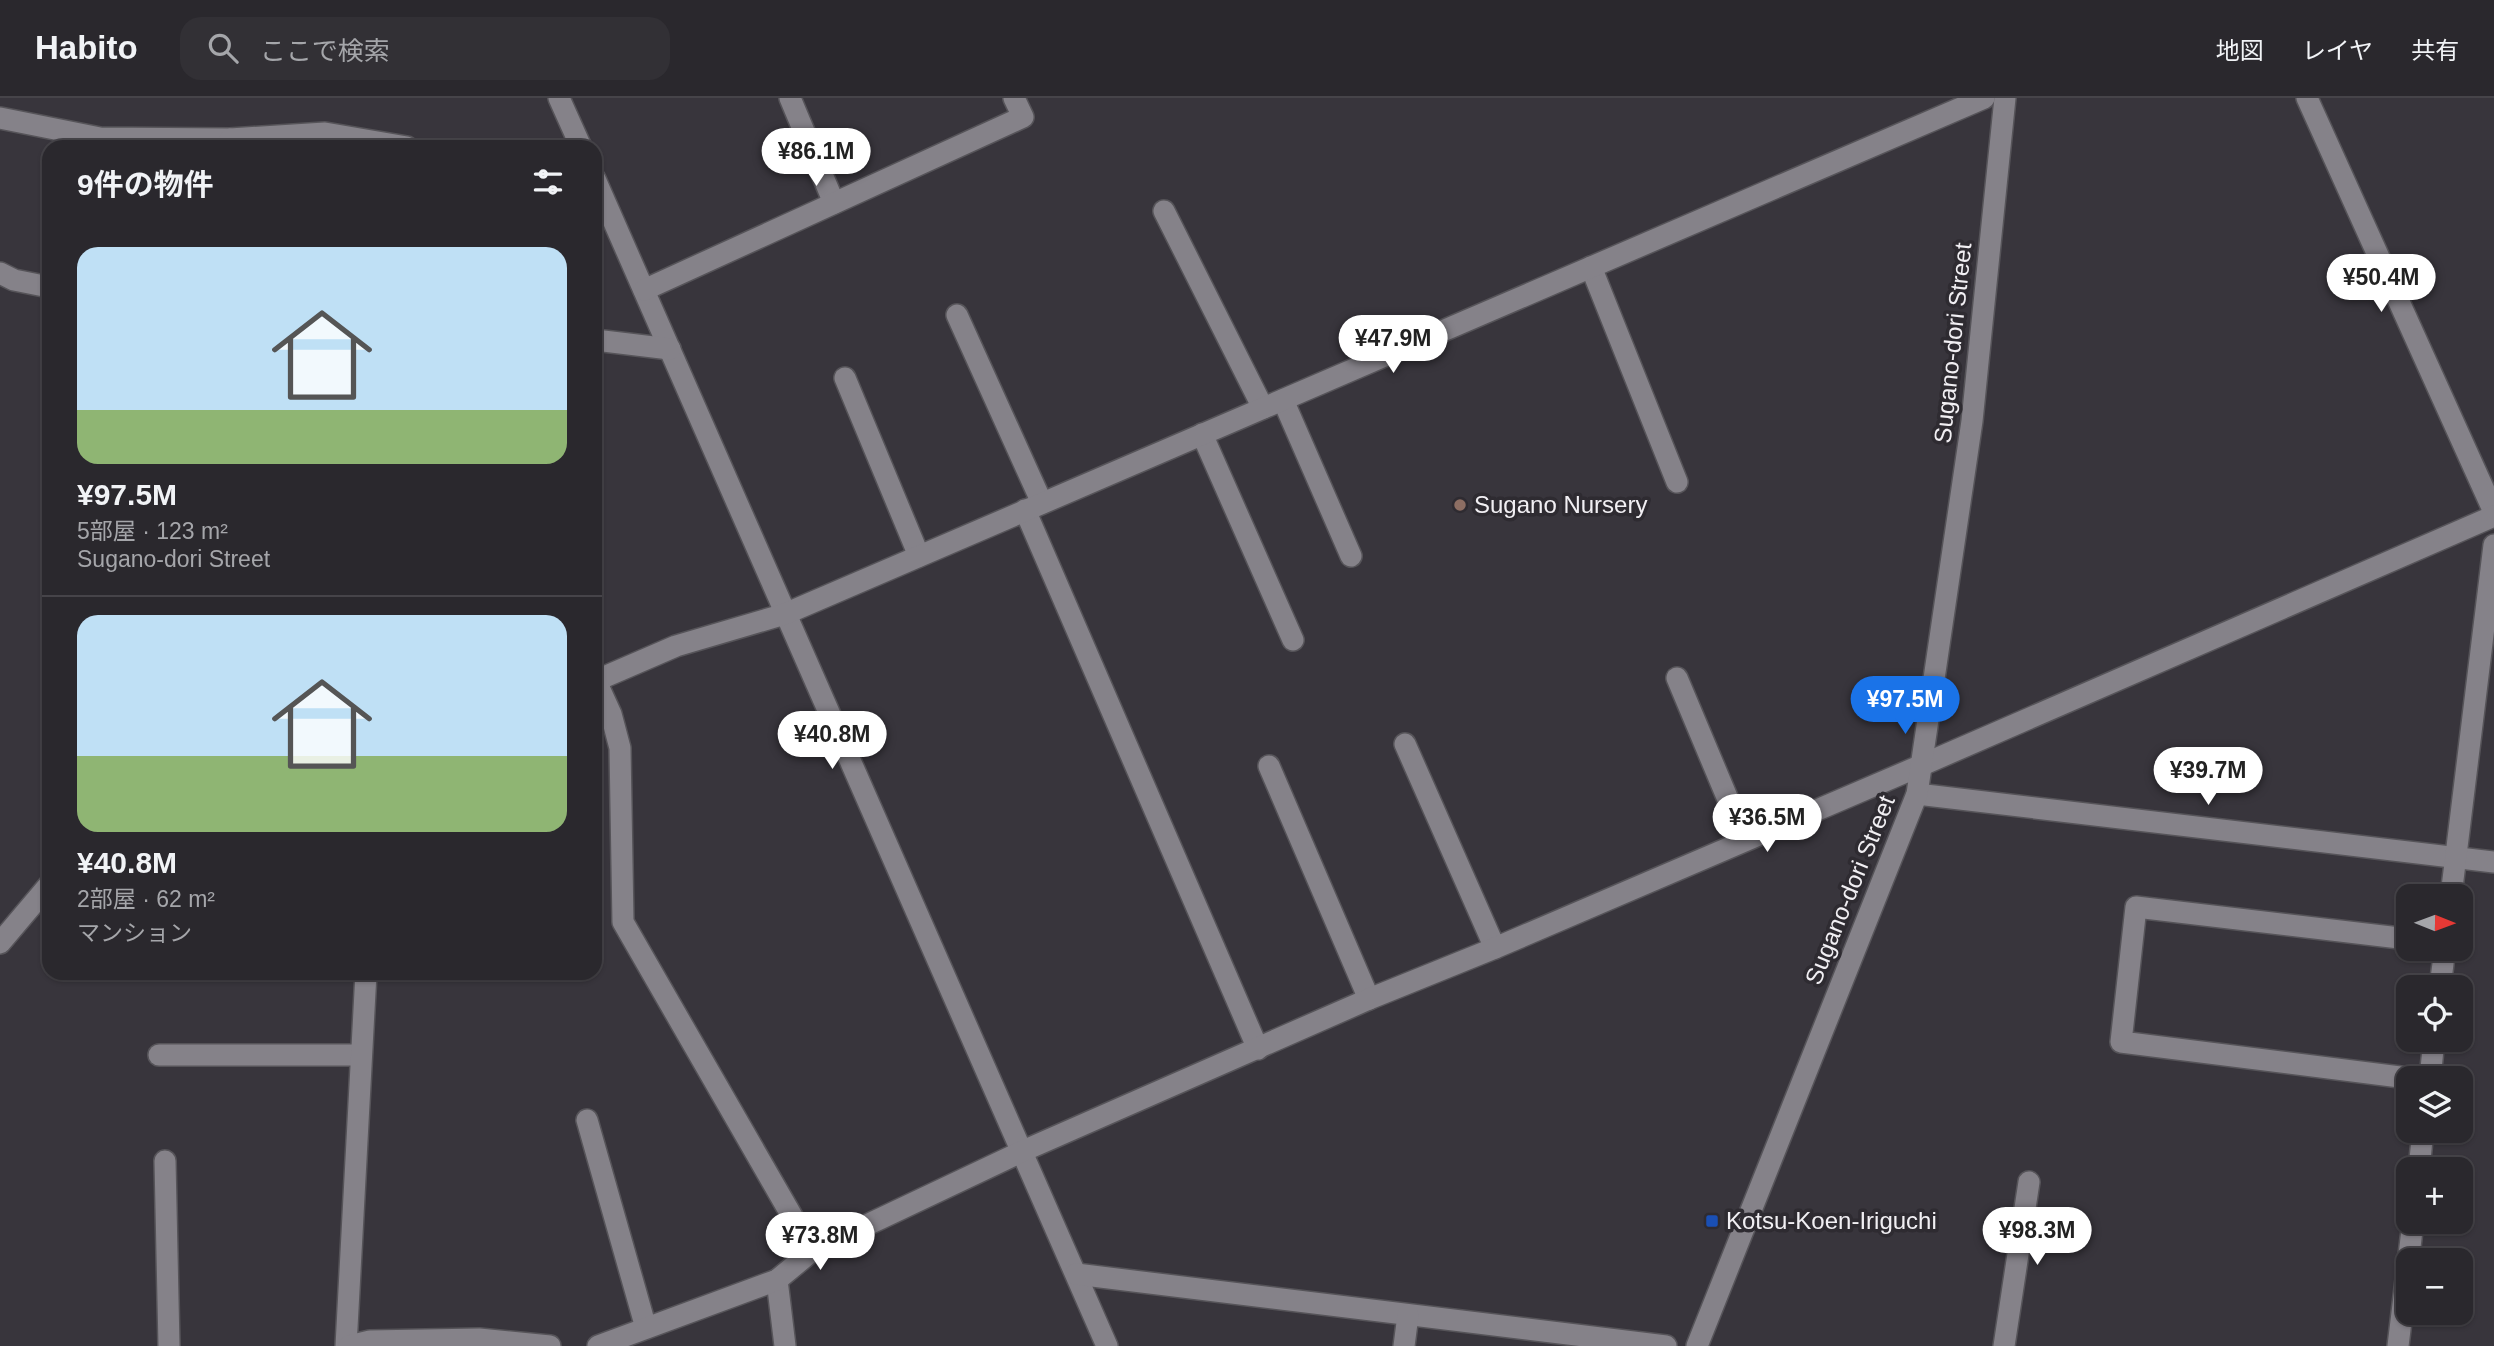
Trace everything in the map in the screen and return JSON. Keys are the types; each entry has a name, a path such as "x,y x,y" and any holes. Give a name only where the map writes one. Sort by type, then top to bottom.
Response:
{"street":[{"path":"559,98 578,140"},
{"path":"790,98 834,203"},
{"path":"644,289 1023,117 1014,98"},
{"path":"602,678 676,646 785,614 1984,98"},
{"name":"Sugano-dori Street","path":"1698,1346 1917,794 1972,421 2005,98"},
{"path":"598,1346 777,1280 812,1251 1023,1151 1370,999 1922,765 2494,514 2307,98"},
{"path":"0,118 100,138 152,140"},
{"path":"258,140 325,133 366,140"},
{"path":"602,195 1107,1346"},
{"path":"1164,211 1263,408"},
{"path":"1591,267 1677,482"},
{"path":"0,274 13,280 42,286"},
{"path":"957,315 1033,507 1258,1049"},
{"path":"602,341 670,349"},
{"path":"845,377 919,556"},
{"path":"1283,400 1351,556"},
{"path":"1202,434 1293,640"},
{"path":"2452,884 2484,704 2494,545"},
{"path":"1677,678 1745,840"},
{"path":"602,694 611,713 620,748 623,922 812,1251"},
{"path":"1405,744 1495,948"},
{"path":"1269,766 1370,999"},
{"path":"1917,794 2494,862"},
{"path":"0,943 42,893"},
{"path":"2396,938 2136,907 2121,1042 2396,1076"},
{"path":"366,980 347,1346 370,1341 479,1339 550,1346"},
{"path":"159,1055 362,1055"},
{"path":"587,1120 646,1328"},
{"path":"165,1161 169,1346"},
{"path":"2004,1346 2029,1182"},
{"path":"2398,1346 2412,1234"},
{"path":"1076,1274 1666,1346"},
{"path":"777,1280 785,1346"},
{"path":"1404,1346 1408,1315"}],"place":[{"name":"Sugano Nursery","path":"1460,505"},
{"name":"Kotsu-Koen-Iriguchi","path":"1712,1221"}]}
